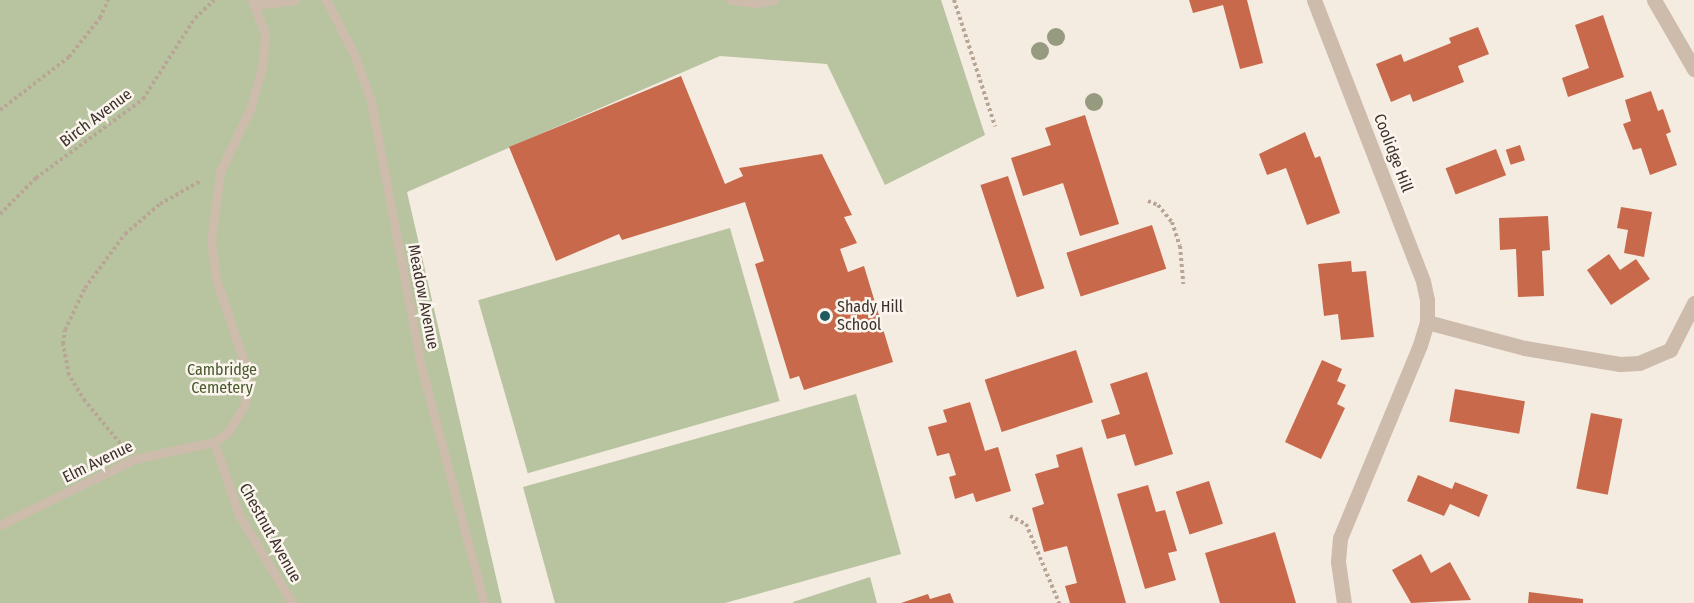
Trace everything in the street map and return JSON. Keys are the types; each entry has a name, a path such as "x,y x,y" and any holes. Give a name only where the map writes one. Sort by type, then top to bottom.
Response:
{"street":[{"name":"Coolidge Hill","path":"1314,0 1423,282 1427,322 1346,515 1338,562 1344,603"},
{"path":"1654,0 1694,69"},
{"path":"1427,322 1525,348 1620,364 1639,363 1670,350 1694,303"}],"lane":[{"path":"214,442 238,418 248,391 244,356 213,261 213,199 220,172 246,119 262,68 264,33 254,2 295,0"},
{"name":"Meadow Avenue","path":"326,0 354,54 371,101 421,366 484,603"},
{"path":"730,0 758,3 774,0"},
{"name":"Elm Avenue","path":"0,525 134,459 214,442"},
{"name":"Chestnut Avenue","path":"214,442 239,515 292,603"}],"path":[{"path":"0,110 69,57 100,18 108,0"},
{"name":"Birch Avenue","path":"0,214 36,178 143,99 195,18 214,0"},
{"path":"954,0 995,126"},
{"path":"134,459 76,389 64,359 65,330 85,288 125,234 178,192 220,172"},
{"path":"1148,201 1158,205 1172,222 1180,246 1183,284"},
{"path":"1010,516 1026,524 1059,603"}],"green space":[{"name":"Cambridge Cemetery","path":"0,0 941,0 985,135 885,185 827,64 720,56 407,192 502,603 0,603"},
{"path":"730,228 780,401 528,473 478,300"},
{"path":"856,394 901,554 725,603 555,603 523,487"},
{"path":"870,577 877,603 793,603 793,602"}],"building":[{"path":"1189,0 1247,0 1263,63 1240,69 1223,5 1193,13"},
{"path":"1603,15 1624,77 1568,97 1562,78 1589,68 1575,25"},
{"path":"1478,27 1489,54 1458,66 1464,82 1413,102 1410,94 1391,102 1376,64 1401,54 1404,62 1451,43 1449,38"},
{"path":"681,76 725,184 743,176 739,168 822,154 852,215 844,217 857,243 840,249 848,272 864,266 893,362 804,390 799,376 790,379 755,264 764,261 745,202 622,240 619,234 556,261 509,147"},
{"path":"1651,91 1658,111 1663,109 1671,132 1666,134 1677,165 1650,175 1641,148 1633,150 1623,124 1631,121 1625,100"},
{"path":"1085,115 1119,224 1080,236 1063,183 1023,196 1011,158 1051,145 1045,128"},
{"path":"1305,132 1315,158 1320,156 1340,213 1307,225 1286,168 1267,175 1259,154"},
{"path":"1520,145 1525,160 1511,165 1506,150"},
{"path":"1496,149 1506,175 1456,194 1446,168"},
{"path":"1008,176 1044,288 1017,297 980,185"},
{"path":"1621,207 1652,212 1644,257 1624,253 1628,230 1617,228"},
{"path":"1548,216 1550,250 1542,251 1544,296 1518,297 1516,249 1500,250 1499,218"},
{"path":"1152,225 1166,269 1081,297 1066,253"},
{"path":"1609,254 1620,270 1636,259 1650,279 1611,305 1587,270"},
{"path":"1351,261 1352,272 1366,271 1374,337 1341,340 1338,314 1324,316 1318,264"},
{"path":"1076,350 1093,402 1002,432 985,380"},
{"path":"1322,360 1342,369 1337,381 1346,385 1337,404 1345,408 1321,459 1285,442"},
{"path":"1147,372 1173,454 1135,466 1125,434 1107,439 1101,420 1120,414 1110,384"},
{"path":"1455,389 1525,401 1519,434 1449,421"},
{"path":"970,402 985,451 998,447 1011,491 976,502 973,493 955,499 949,477 956,475 949,453 937,456 928,427 947,422 943,410"},
{"path":"1591,413 1622,419 1608,495 1576,489"},
{"path":"1082,447 1126,603 1070,603 1065,586 1077,583 1067,546 1044,552 1032,508 1044,504 1035,474 1059,467 1056,455"},
{"path":"1418,475 1452,489 1455,482 1488,495 1479,517 1450,504 1444,516 1407,501"},
{"path":"1209,481 1223,524 1190,535 1176,492"},
{"path":"1148,485 1156,512 1165,510 1177,551 1168,553 1176,580 1145,589 1117,494"},
{"path":"1275,532 1296,603 1220,603 1205,553"},
{"path":"1421,554 1431,573 1450,562 1471,600 1411,603 1392,570"},
{"path":"1529,592 1583,599 1583,603 1528,603"},
{"path":"950,593 954,603 901,603 928,594 930,599"}],"place":[{"name":"Shady Hill School","path":"825,316"}]}
